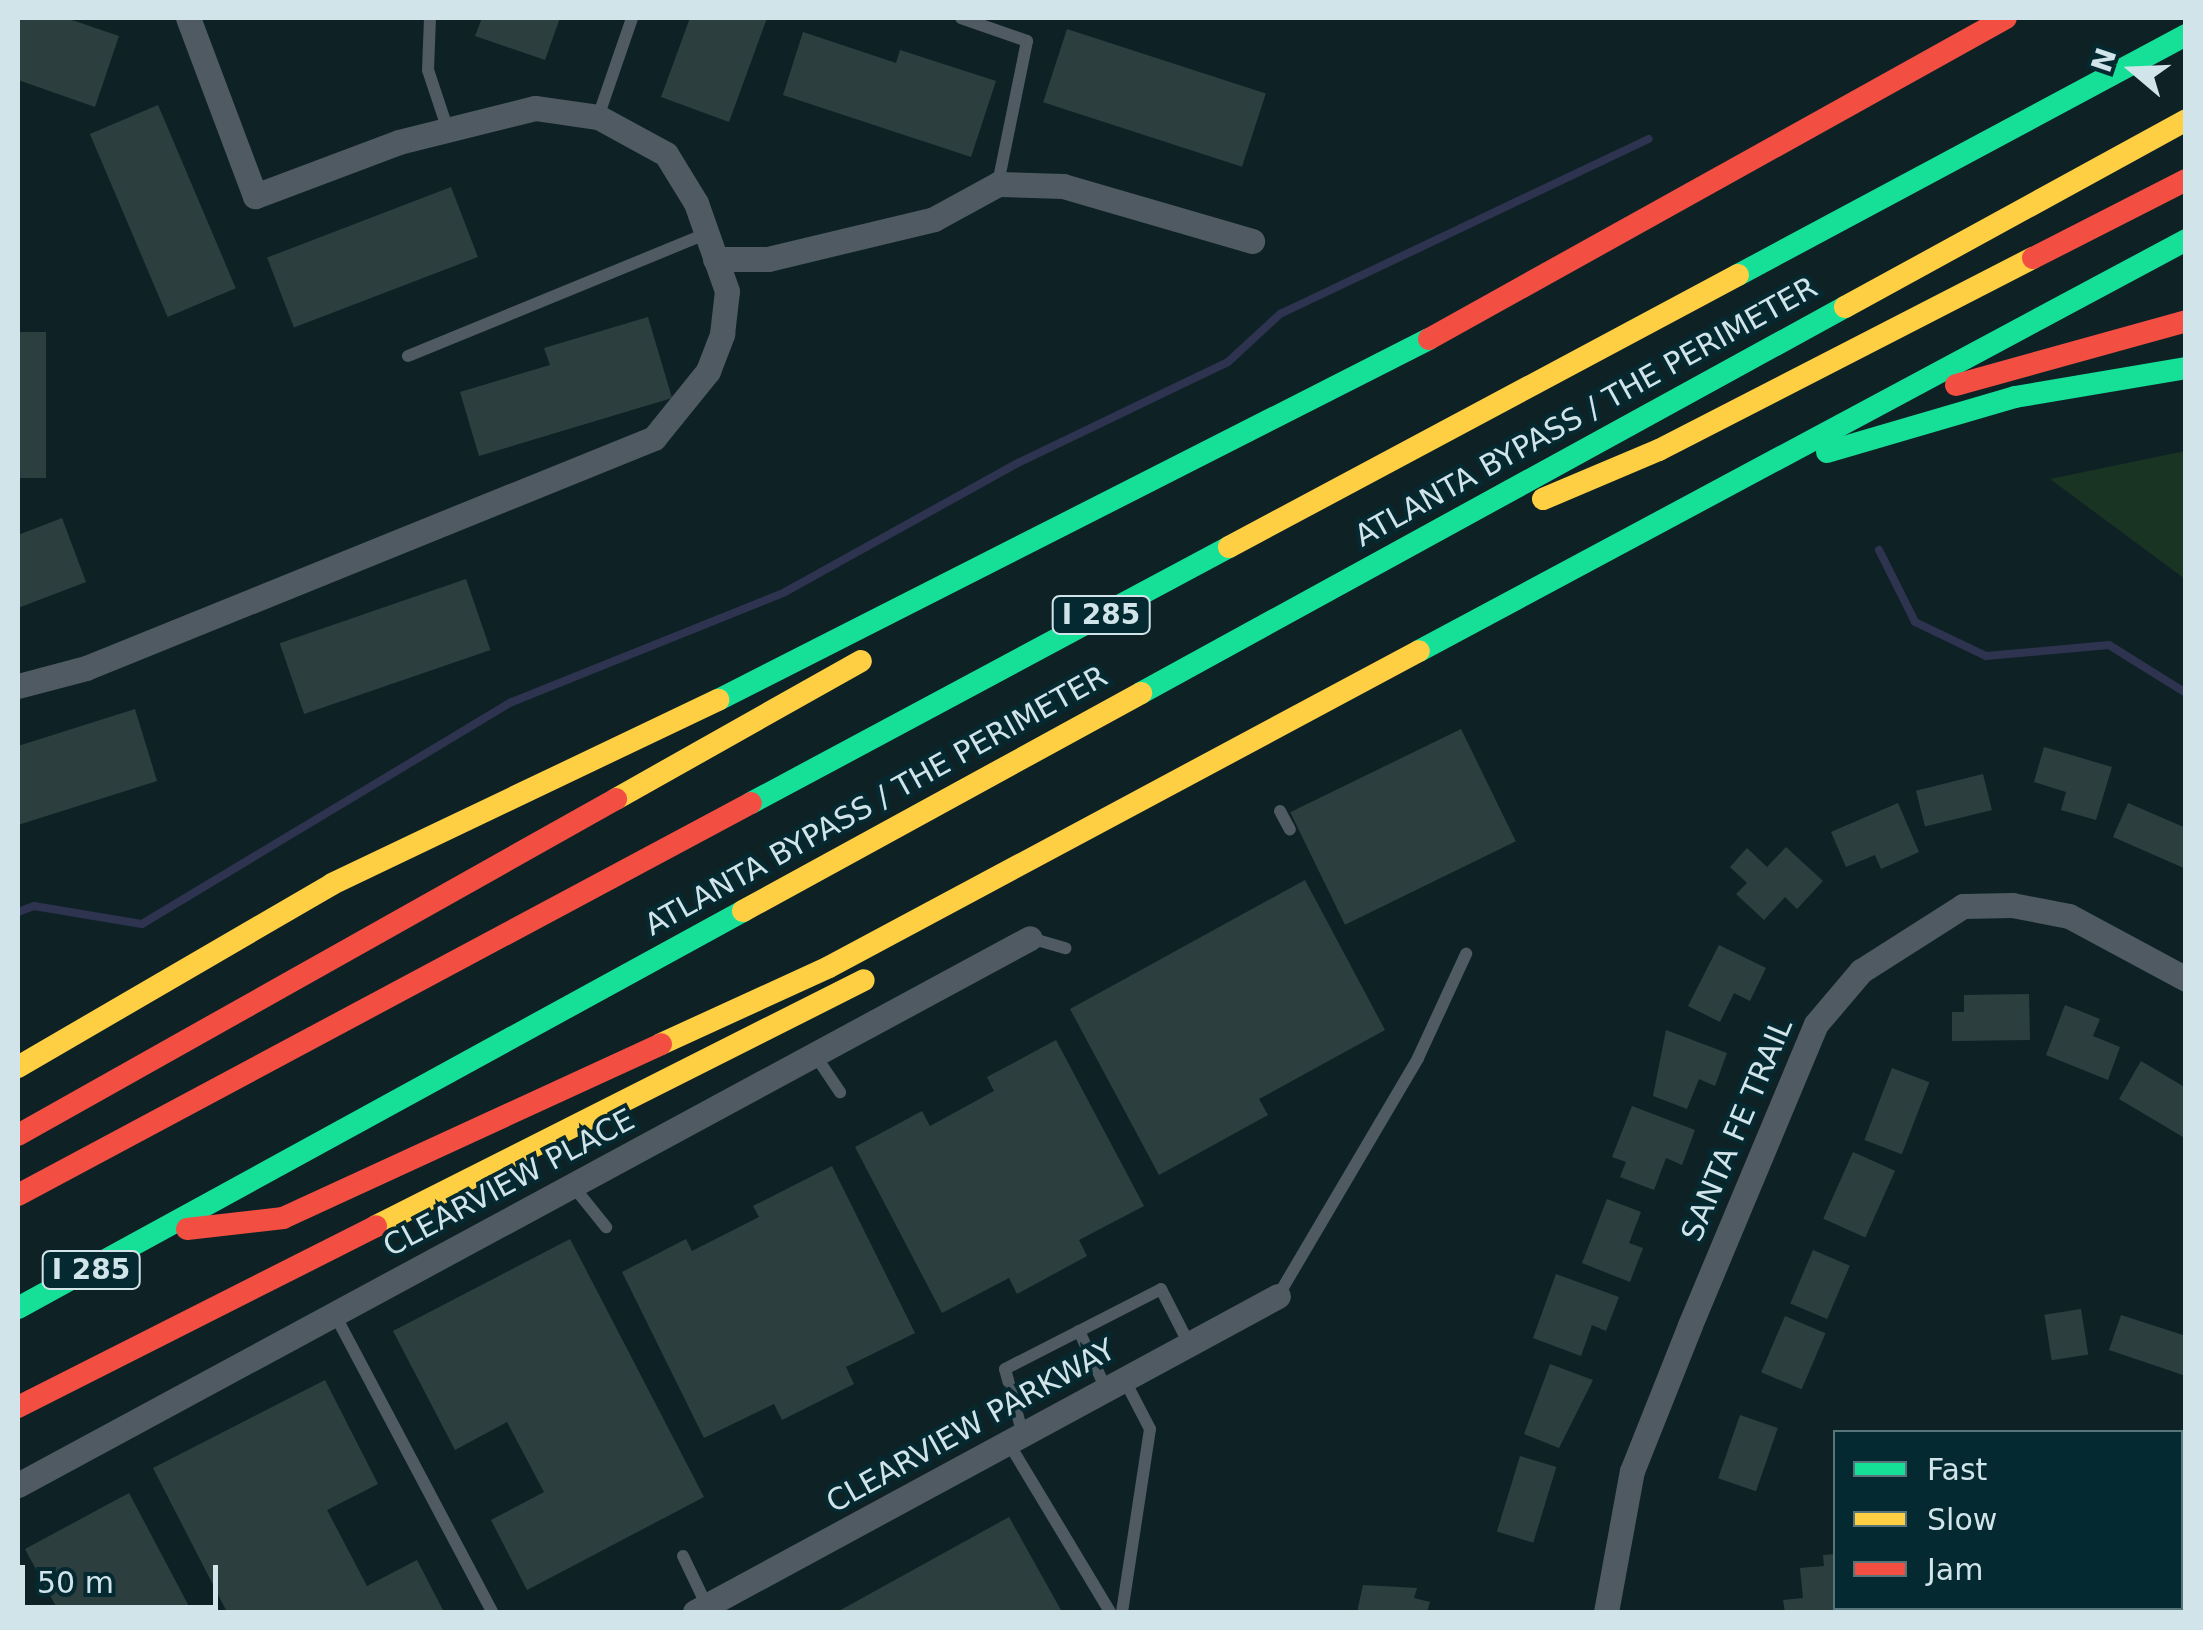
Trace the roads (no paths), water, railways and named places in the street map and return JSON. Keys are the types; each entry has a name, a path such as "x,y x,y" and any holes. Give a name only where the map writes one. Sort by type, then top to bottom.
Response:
{"highway":[{"path":"18,1068 332,884 854,635 1590,256 1884,92 2006,18"},
{"path":"1884,92 2031,18"},
{"name":"ATLANTA BYPASS / THE PERIMETER","path":"18,1195 2186,35"},
{"name":"ATLANTA BYPASS / THE PERIMETER","path":"18,1308 165,1231 1288,608 2186,120"},
{"path":"1288,608 1658,450 2186,180"},
{"path":"165,1231 283,1218 829,967 1010,864 2186,240"},
{"path":"1800,444 1990,372 2186,320"},
{"path":"1672,512 1930,420 2068,385 2186,368"},
{"path":"944,615 1294,407"},
{"path":"18,1135 892,644"},
{"path":"18,1407 764,1036 871,976 1010,864"}],"street":[{"path":"18,686 86,668 654,438 708,371 722,334 726,291 706,234 666,154 598,117 535,108 448,130 254,196 188,18"},
{"path":"715,259 768,259 934,219 998,184 1063,186 1252,241"},
{"name":"SANTA FE TRAIL","path":"1606,1612 1632,1471 1690,1325 1816,1024 1862,970 1963,906 2012,905 2069,916 2186,979"},
{"name":"CLEARVIEW PLACE","path":"18,1485 1030,938"},
{"name":"CLEARVIEW PARKWAY","path":"704,1610 1278,1296"}],"lane":[{"path":"430,18 428,70 448,130"},
{"path":"598,117 632,18"},
{"path":"961,18 1028,41 998,184"},
{"path":"408,356 706,234"},
{"path":"1280,810 1290,830"},
{"path":"1030,938 1066,948"},
{"path":"1278,1296 1418,1058 1466,954"},
{"path":"814,1055 840,1092"},
{"path":"573,1186 606,1227"},
{"path":"1110,1612 1015,1438 1005,1369 1162,1289 1190,1344"},
{"path":"334,1313 492,1612"},
{"path":"1079,1331 1150,1429 1122,1612"},
{"path":"682,1556 704,1610"}],"waterway":[{"path":"18,912 34,906 142,924 512,702 785,592 1016,464 1228,362 1280,314 1649,139"},
{"path":"1879,550 1915,622 1986,656 2109,645 2186,693"}]}
